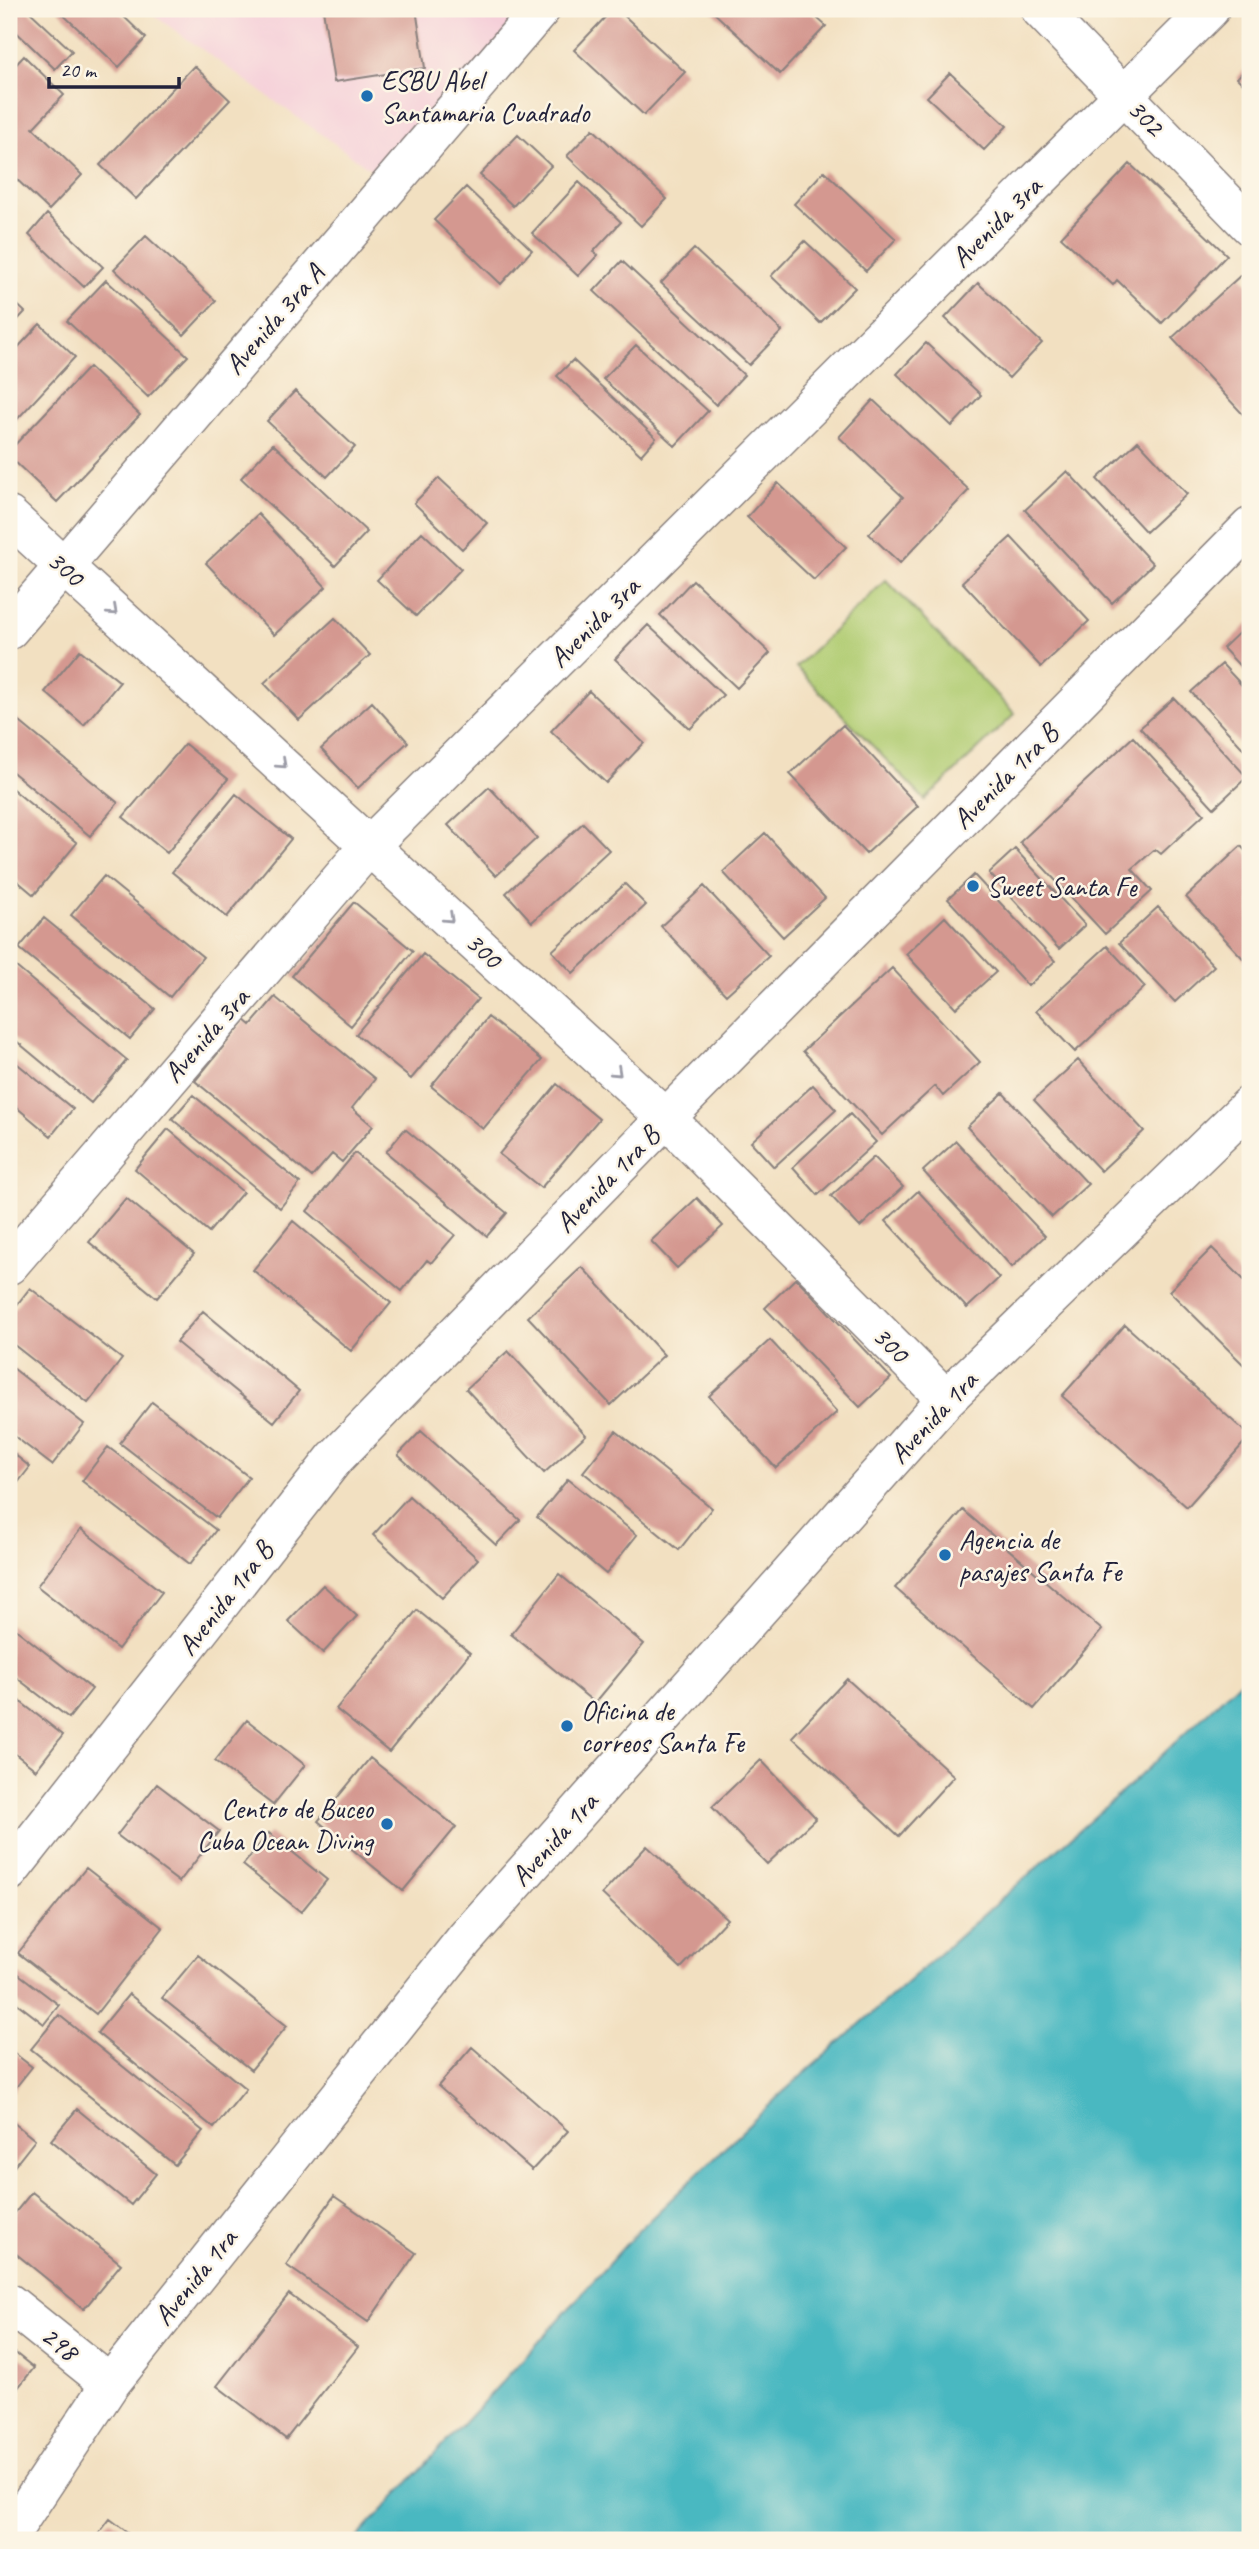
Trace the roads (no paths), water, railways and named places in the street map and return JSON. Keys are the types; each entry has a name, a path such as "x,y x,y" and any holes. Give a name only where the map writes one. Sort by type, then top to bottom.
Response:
{"street":[{"name":"Avenida 3ra A","path":"9,630 541,9"},
{"name":"302","path":"1040,9 1250,226"},
{"name":"Avenida 3ra","path":"9,1265 370,845 1210,9"},
{"name":"300","path":"9,516 666,1118 946,1399"},
{"name":"Avenida 1ra B","path":"9,1872 335,1458 666,1118 1250,527"},
{"name":"Avenida 1ra","path":"9,2536 110,2384 465,1939 946,1399 1250,1105"},
{"name":"298","path":"9,2302 110,2384"}],"water":[{"path":"1250,1672 1250,2540 355,2540 638,2231 781,2094 1129,1786"}],"place":[{"name":"ESBU Abel Santamaria Cuadrado","path":"367,96"},
{"name":"Sweet Santa Fe","path":"973,886"},
{"name":"Agencia de pasajes Santa Fe","path":"945,1555"},
{"name":"Oficina de correos Santa Fe","path":"567,1726"},
{"name":"Centro de Buceo Cuba Ocean Diving","path":"387,1824"}]}
